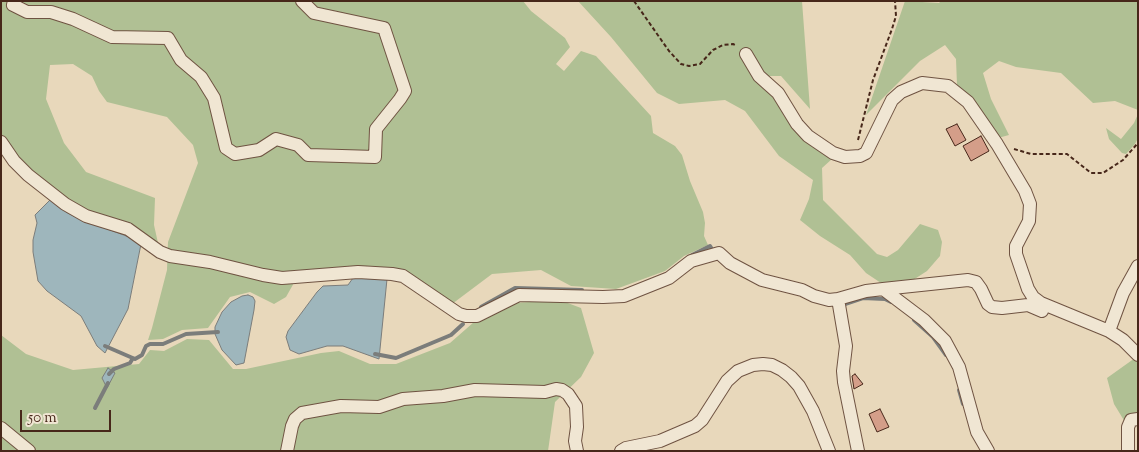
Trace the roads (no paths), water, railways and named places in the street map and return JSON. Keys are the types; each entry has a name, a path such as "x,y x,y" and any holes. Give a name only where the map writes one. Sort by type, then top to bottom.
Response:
{"street":[{"path":"14,1 13,5 27,12 51,12 73,19 112,37 168,38 182,60 201,77 214,98 226,148 235,154 258,150 276,139 298,145 308,154 375,157 376,129 405,91 384,28 314,14 302,1"},
{"path":"746,54 759,76 778,93 797,124 808,136 839,156 860,156 866,153 892,100 901,92 922,83 948,86 968,102 997,144 1030,204 1029,221 1016,246 1016,254 1028,289 1041,303 1109,331 1123,340 1138,354"},
{"path":"1,142 14,161 28,175 65,204 86,216 128,229 160,252 170,256 210,262 282,278 358,272 403,276 453,311 466,316 477,316 518,295 624,296 669,278 691,261 719,253 730,263 762,280 802,290 814,296 839,303 866,290 883,290 968,280 976,282 982,289 988,304 992,307 1002,308 1028,304 1046,313 1064,318 1065,312"},
{"path":"1109,331 1123,293 1138,266"},
{"path":"883,290 924,320 945,341 960,367 976,432 988,451"},
{"path":"839,303 846,346 843,371 844,382 858,451"},
{"path":"621,451 626,448 660,441 694,426 702,420 727,381 738,371 753,365 763,364 772,365 782,370 799,386 813,411 829,451"},
{"path":"287,451 295,418 302,413 341,406 379,407 403,399 443,396 469,390 545,392 556,389 568,394 576,406 577,427 575,441 577,451"},
{"path":"1128,451 1128,427 1130,420 1138,418"},
{"path":"1,428 29,451"}],"water":[{"path":"51,199 66,212 78,218 137,240 141,244 128,309 105,353 97,346 81,316 47,291 38,281 33,252 33,240 37,223 35,215"},
{"path":"353,278 387,279 379,359 343,346 327,346 299,354 290,350 286,337 288,331 317,292 323,286 348,285"},
{"path":"248,295 253,297 255,301 254,310 244,363 236,365 222,350 215,334 215,327 222,312 231,302"},
{"path":"108,368 115,373 107,388 102,378"}],"waterway":[{"path":"692,255 710,246 713,251"},
{"path":"481,307 515,288 582,290"},
{"path":"842,305 863,298 885,299 891,302"},
{"path":"914,320 933,337 946,355"},
{"path":"375,354 396,358 451,335 463,324"},
{"path":"105,346 135,359 142,355 146,346 150,344 163,344 186,334 218,332"},
{"path":"109,374 114,369 130,363 133,358"},
{"path":"95,408 108,383"},
{"path":"959,390 963,404"}]}
